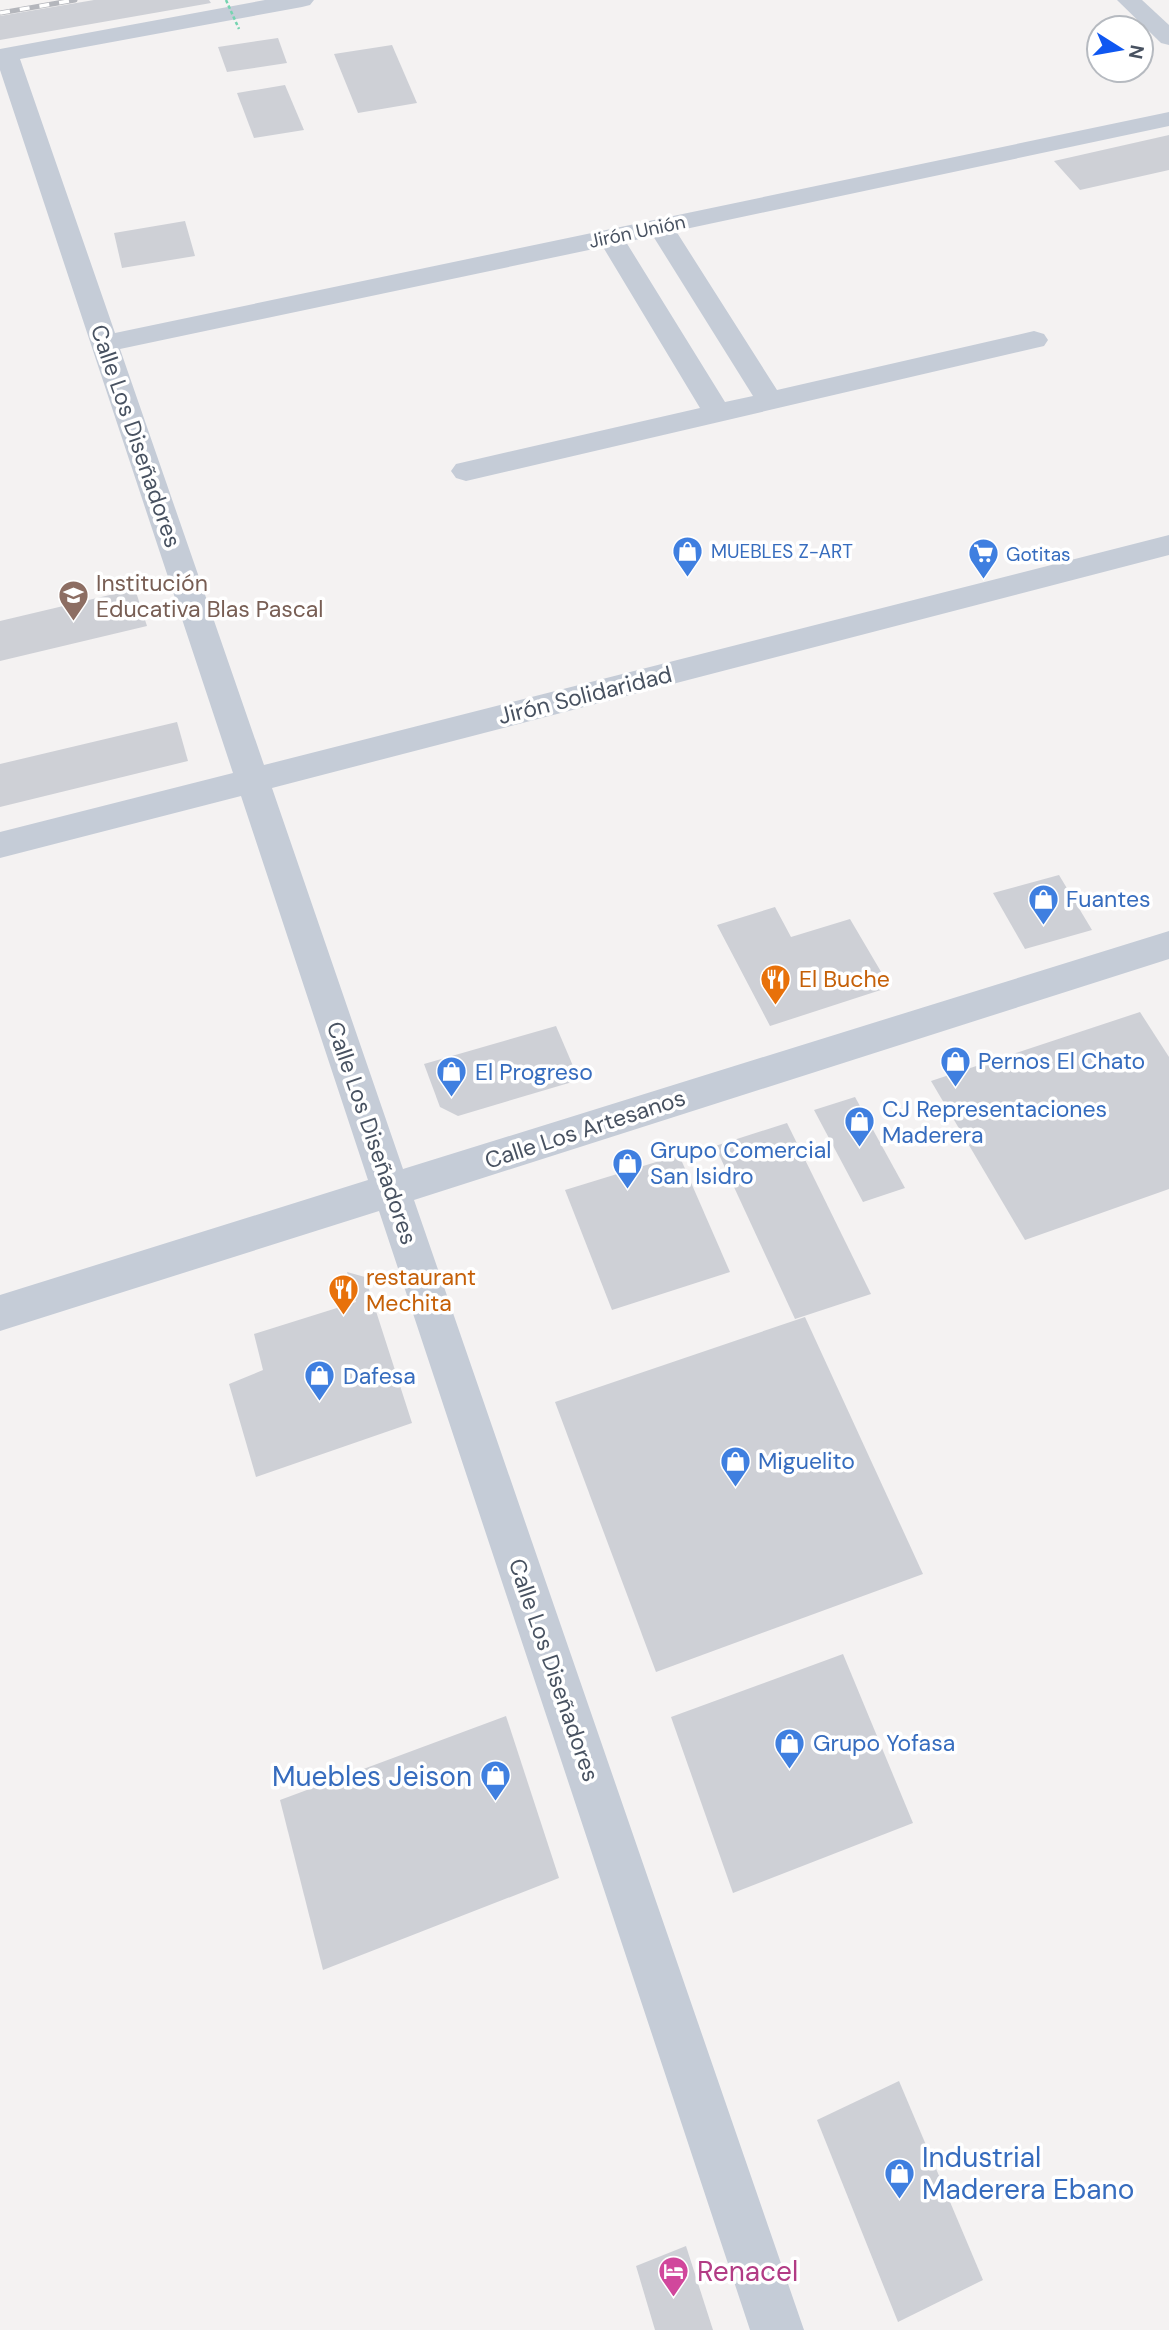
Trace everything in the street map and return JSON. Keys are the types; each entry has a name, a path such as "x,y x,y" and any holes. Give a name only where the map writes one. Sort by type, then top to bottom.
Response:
{"street":[{"path":"4,55 302,0"},
{"path":"1129,0 1169,38"},
{"name":"Calle Los Diseñadores","path":"4,55 105,344 777,2330"},
{"name":"Jirón Unión","path":"105,344 1169,119"},
{"path":"660,226 769,401"},
{"path":"610,237 717,413"},
{"path":"466,471 1034,340"},
{"name":"Jirón Solidaridad","path":"0,845 1169,545"},
{"name":"Calle Los Artesanos","path":"0,1313 1169,945"}],"path":[{"path":"226,0 239,29"}],"building":[{"path":"94,0 209,0 211,3 0,40 0,16"},
{"path":"278,38 287,63 227,72 218,47"},
{"path":"392,45 417,103 358,113 334,54"},
{"path":"285,85 304,130 254,138 237,93"},
{"path":"1169,135 1169,170 1080,190 1054,161"},
{"path":"185,221 195,256 122,268 114,233"},
{"name":"Institución Educativa Blas Pascal","path":"135,589 147,626 0,661 0,621"},
{"path":"177,722 188,761 0,807 0,764"},
{"path":"1059,875 1092,930 1025,949 993,893"},
{"path":"775,907 791,937 850,919 890,987 770,1026 717,925"},
{"path":"1140,1012 1169,1057 1169,1189 1025,1240 931,1081"},
{"path":"556,1026 579,1080 458,1116 440,1107 424,1064"},
{"name":"CJ Representaciones Maderera","path":"855,1097 905,1188 863,1202 814,1110"},
{"path":"787,1123 871,1294 795,1319 715,1146"},
{"path":"679,1155 730,1272 612,1310 565,1190"},
{"name":"Dafesa","path":"347,1272 365,1277 412,1423 256,1477 229,1384 263,1370 254,1334 356,1302"},
{"name":"Miguelito","path":"805,1317 923,1574 656,1672 555,1402"},
{"name":"Grupo Yofasa","path":"843,1654 913,1823 733,1893 671,1717"},
{"path":"506,1716 559,1878 323,1970 280,1800"},
{"name":"Industrial Maderera Ebano","path":"899,2081 983,2280 898,2322 817,2120"},
{"name":"Renacel","path":"686,2246 713,2330 655,2330 636,2266"}],"railway":[{"path":"0,13 75,0"}],"place":[{"name":"MUEBLES Z-ART","path":"688,578"},
{"name":"Gotitas","path":"983,581"},
{"name":"Institución Educativa Blas Pascal","path":"73,623"},
{"name":"Fuantes","path":"1043,926"},
{"name":"El Buche","path":"776,1006"},
{"name":"Pernos El Chato","path":"955,1088"},
{"name":"El Progreso","path":"452,1099"},
{"name":"CJ Representaciones Maderera","path":"859,1149"},
{"name":"Grupo Comercial San Isidro","path":"627,1190"},
{"name":"restaurant Mechita","path":"343,1317"},
{"name":"Dafesa","path":"320,1403"},
{"name":"Miguelito","path":"735,1488"},
{"name":"Grupo Yofasa","path":"790,1770"},
{"name":"Muebles Jeison","path":"495,1803"},
{"name":"Industrial Maderera Ebano","path":"899,2200"},
{"name":"Renacel","path":"674,2298"}]}
